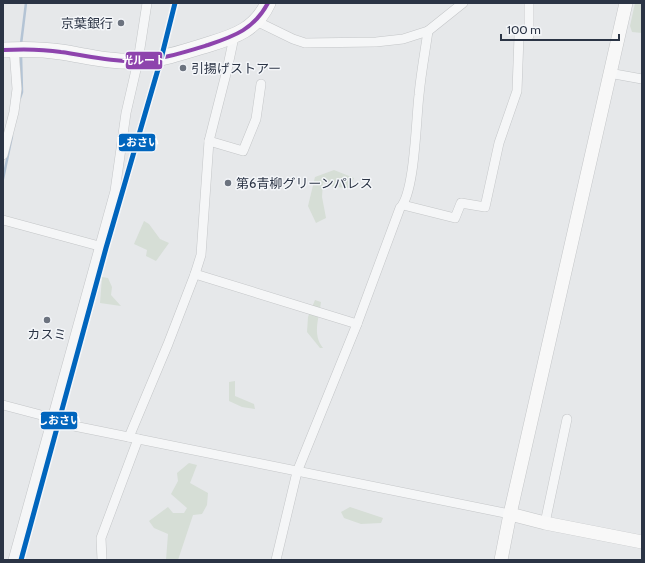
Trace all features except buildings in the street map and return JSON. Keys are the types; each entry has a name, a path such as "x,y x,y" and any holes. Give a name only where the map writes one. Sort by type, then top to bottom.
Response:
{"main road":[{"path":"9,50 59,52 101,59 138,61 161,59 234,37 256,21 268,3"}],"street":[{"path":"13,560 115,191 126,113 138,61 147,3"},
{"path":"256,21 293,39 305,43 376,42 403,39 428,31 463,3"},
{"path":"403,205 455,218 461,203 485,207 499,143 517,91 519,36 529,36 529,3"},
{"path":"501,560 510,514 626,3"},
{"path":"276,560 297,472 357,324 400,208 403,205 411,179 419,95 428,31"},
{"path":"128,438 168,344 201,255 209,141 228,70 234,37"},
{"path":"3,155 14,112 17,89 9,50"},
{"path":"610,73 642,80"},
{"path":"209,141 243,151 256,119 261,84"},
{"path":"3,220 100,246"},
{"path":"195,274 357,324"},
{"path":"3,405 52,418 74,426 128,438 510,514 546,523 642,542"},
{"path":"546,523 567,419"},
{"path":"102,560 101,538 138,439"}],"shaded area":[{"path":"635,3 642,3 642,33 632,32 630,26"},
{"path":"334,170 354,178 350,188 334,187 323,183 322,197 326,218 316,223 308,206 315,177"},
{"path":"144,221 149,224 160,239 169,243 156,261 146,256 147,250 134,244"},
{"path":"102,277 108,278 112,287 111,295 121,306 100,303"},
{"path":"315,300 321,302 317,332 323,348 320,348 307,332 308,317"},
{"path":"235,381 235,396 254,404 255,409 242,407 229,401 229,382"},
{"path":"189,463 197,465 190,483 208,493 207,505 202,514 193,515 178,560 166,560 168,534 154,528 149,521 168,507 173,513 184,513 187,508 171,494 178,481 177,473"},
{"path":"350,507 383,518 381,523 361,524 344,518 341,512"}],"waterway":[{"path":"21,44 26,3"},
{"path":"20,98 22,92 21,55"},
{"path":"3,179 12,136"}],"transit line":[{"name":"しおさい","path":"21,560 106,248 161,59 175,3"},
{"name":"光ルート","path":"3,50 47,50 121,61 140,61 160,58 179,54 235,35 257,19 268,3"}],"place":[{"name":"京葉銀行","path":"121,23"},
{"name":"引揚げストアー","path":"183,68"},
{"name":"第6青柳グリーンパレス","path":"228,183"},
{"name":"カスミ","path":"47,320"}]}
